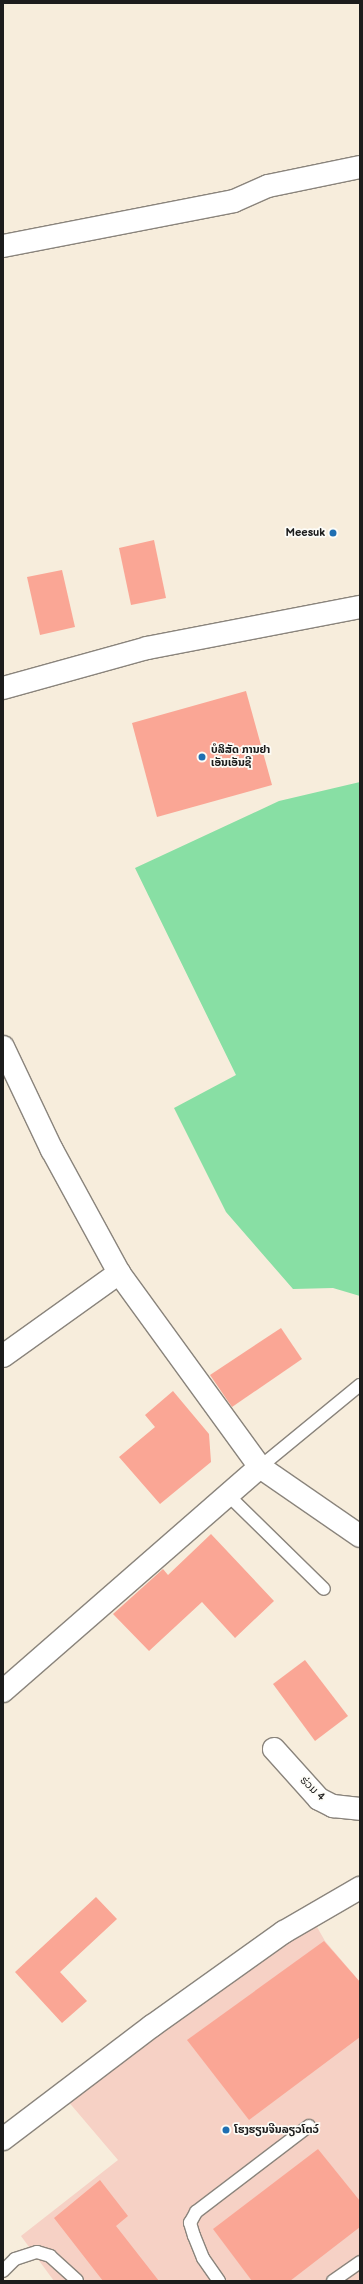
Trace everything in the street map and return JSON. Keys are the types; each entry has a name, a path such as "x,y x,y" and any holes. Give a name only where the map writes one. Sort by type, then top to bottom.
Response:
{"street":[{"path":"3,246 234,201 268,186 360,167"},
{"path":"3,688 147,648 360,607"},
{"path":"3,1047 52,1150 119,1273 260,1467 360,1536"},
{"path":"3,1356 119,1273"},
{"path":"3,1691 260,1467"},
{"name":"ຮ່ວມ 4","path":"274,1749 319,1799 333,1806 360,1809"},
{"path":"3,2139 152,2026 284,1932 360,1888"}],"lane":[{"path":"260,1467 360,1385"},
{"path":"228,1495 324,1589"},
{"path":"219,2281 203,2258 194,2236 190,2223 196,2212 309,2126"},
{"path":"3,2271 15,2259 37,2252 50,2256 77,2280"},
{"path":"333,2281 360,2262"}],"shaded area":[{"name":"ໂຮງຮຽນຈີນລຽວໂຕວ໌","path":"313,1920 325,1941 360,1982 360,2281 54,2281 21,2236 118,2160 67,2100"}],"green space":[{"path":"360,782 360,1296 333,1288 293,1289 226,1212 174,1108 236,1075 135,868 279,801"}],"building":[{"path":"154,540 166,598 131,605 119,548"},
{"path":"62,570 75,627 40,635 27,577"},
{"path":"246,691 272,785 157,817 132,723"},
{"path":"281,1328 302,1359 232,1407 210,1375"},
{"path":"173,1391 209,1434 211,1462 160,1504 119,1457 155,1427 145,1415"},
{"path":"211,1534 274,1601 235,1638 202,1602 149,1651 113,1614 163,1569 168,1575"},
{"path":"305,1660 348,1716 315,1741 273,1684"},
{"path":"96,1897 117,1919 60,1972 87,2001 62,2023 15,1972"},
{"path":"324,1941 360,1982 360,2037 249,2120 187,2040"},
{"path":"318,2149 360,2201 360,2227 290,2281 252,2281 213,2229"},
{"path":"100,2180 128,2216 116,2226 159,2281 103,2281 54,2218"}],"place":[{"name":"Meesuk","path":"333,533"},
{"name":"ບໍລິສັດ ການຢາ ເອັນເອັນຊີ","path":"202,757"},
{"name":"ໂຮງຮຽນຈີນລຽວໂຕວ໌","path":"226,2130"}]}
